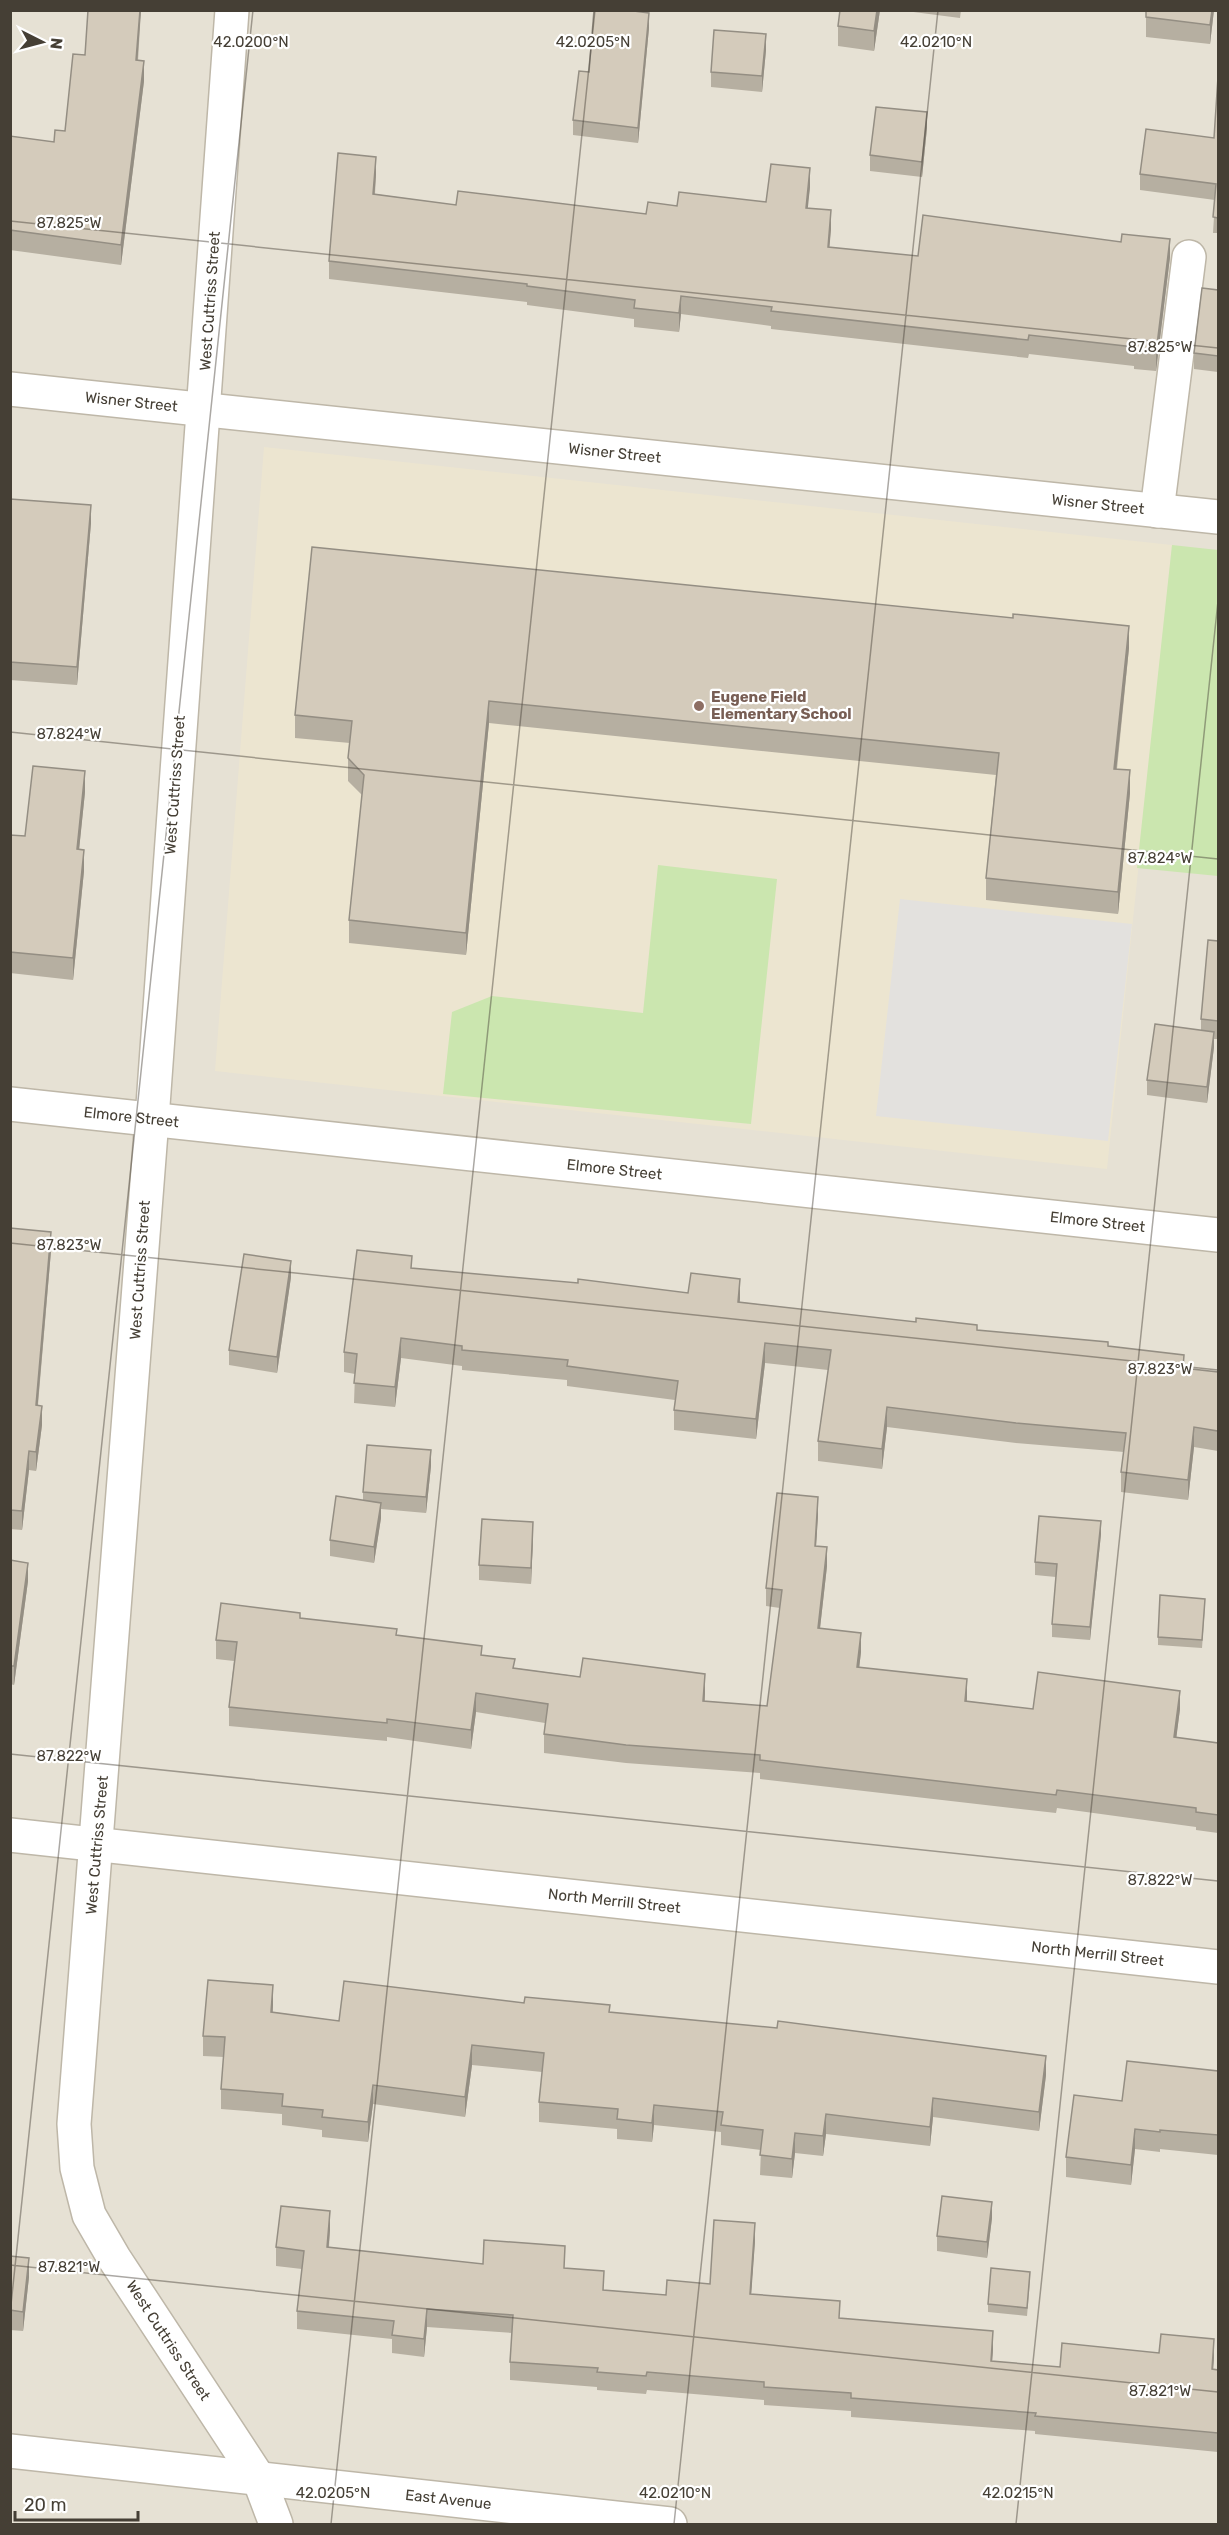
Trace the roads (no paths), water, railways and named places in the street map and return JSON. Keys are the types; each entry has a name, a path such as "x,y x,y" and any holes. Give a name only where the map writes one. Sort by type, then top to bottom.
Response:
{"street":[{"name":"West Cuttriss Street","path":"232,10 98,1844 74,2124 77,2168 89,2216 114,2258 259,2479 276,2524"},
{"path":"1157,511 1189,257"},
{"name":"Wisner Street","path":"10,389 1218,517"},
{"name":"Elmore Street","path":"10,1104 1218,1235"},
{"name":"North Merrill Street","path":"10,1834 1218,1967"},
{"name":"East Avenue","path":"10,2451 670,2524"}],"place":[{"name":"Eugene Field Elementary School","path":"699,706"}]}
